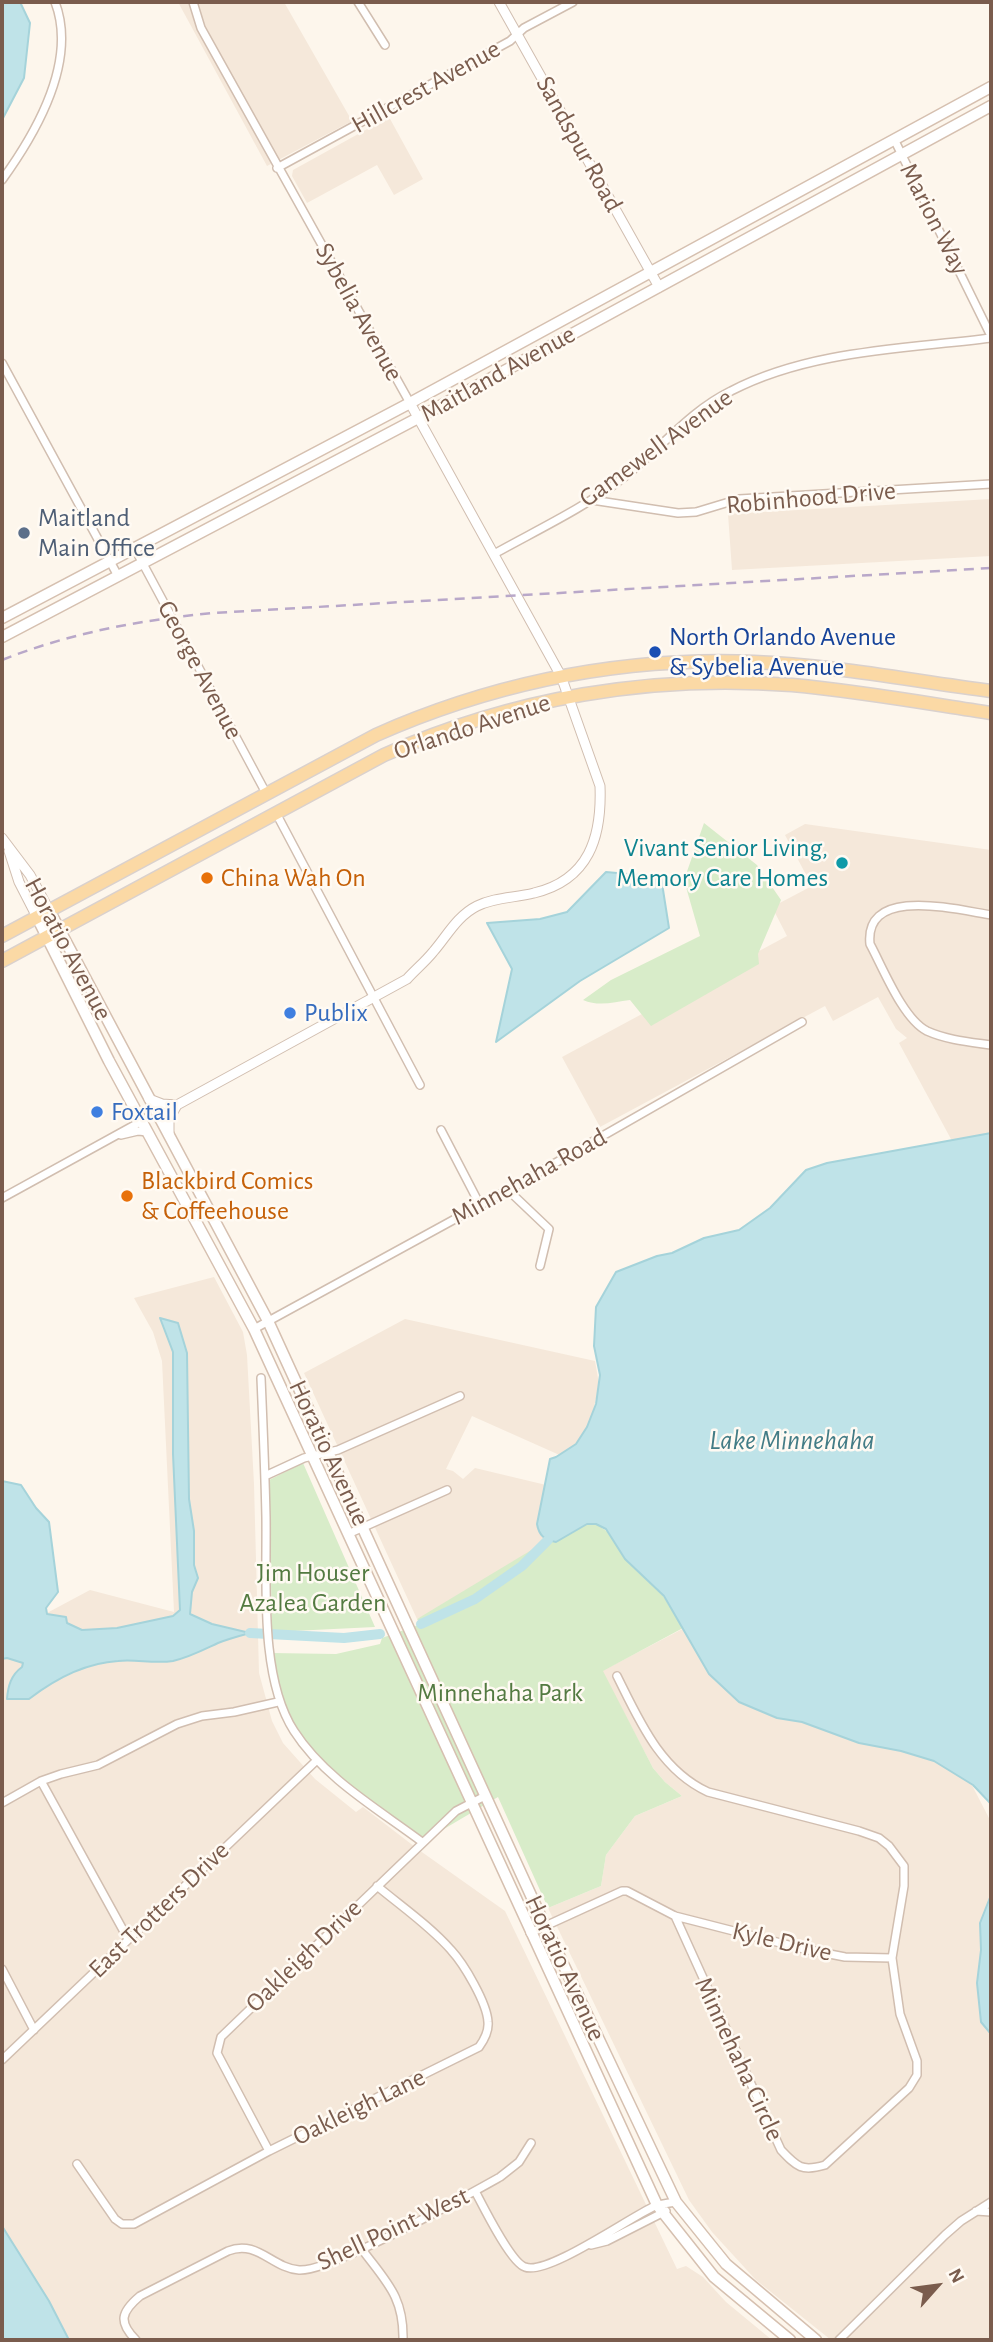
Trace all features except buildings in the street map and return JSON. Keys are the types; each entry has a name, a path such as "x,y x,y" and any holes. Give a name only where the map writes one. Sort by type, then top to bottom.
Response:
{"main road":[{"name":"Maitland Avenue","path":"2,618 410,402 991,87"},
{"name":"Maitland Avenue","path":"2,638 418,418 991,106"},
{"name":"Orlando Avenue","path":"2,936 266,793 402,724 462,701 561,676 657,663 755,662 991,691"},
{"name":"Orlando Avenue","path":"2,961 275,813 407,745 477,720 568,696 681,683 783,685 991,713"},
{"name":"Horatio Avenue","path":"49,910 268,1321 545,1926 676,2202 726,2264 816,2340"},
{"name":"Horatio Avenue","path":"37,917 142,1121 254,1329 530,1933 660,2209 714,2277 790,2340"},
{"path":"142,1121 154,1123 169,1136"}],"street":[{"path":"2,180 34,130 57,71 62,39 55,2"},
{"name":"Sybelia Avenue","path":"177,1105 407,979 432,954 458,919 476,906 496,899 552,888 575,873 595,841 600,786 561,676 277,168 201,28 193,2"},
{"path":"360,2 385,45"},
{"name":"Sandspur Road","path":"499,2 659,287"},
{"name":"Hillcrest Avenue","path":"277,168 510,41 524,28 573,2"},
{"name":"Marion Way","path":"894,139 991,337"},
{"name":"Gamewell Avenue","path":"495,554 624,478 693,414 730,391 780,370 831,358 991,337"},
{"path":"2,363 118,576"},
{"name":"Robinhood Drive","path":"591,499 678,513 696,512 739,499 991,484"},
{"name":"George Avenue","path":"134,547 266,793"},
{"path":"275,813 420,1085"},
{"name":"Horatio Avenue","path":"4,842 30,875 49,910"},
{"name":"Horatio Avenue","path":"4,842 19,882 37,917"},
{"path":"991,915 930,906 901,906 884,912 874,920 869,932 870,944 910,1017 925,1030 946,1038 991,1045"},
{"name":"Minnehaha Road","path":"254,1329 508,1190 802,1022"},
{"path":"149,1099 162,1104 177,1105 170,1119 169,1136"},
{"path":"2,1198 142,1121"},
{"path":"441,1130 480,1205"},
{"path":"114,1136 138,1131 148,1132"},
{"path":"508,1190 549,1229 540,1266"},
{"path":"261,1378 269,1640 278,1702 295,1733 316,1761 422,1842"},
{"path":"265,1476 312,1455 338,1450 460,1396"},
{"path":"348,1534 447,1490"},
{"name":"Minnehaha Circle","path":"617,1676 646,1734 666,1760 690,1783 708,1792 879,1838 889,1846 904,1866 892,1958 900,2014 917,2061 917,2075 909,2088 835,2159 810,2170 794,2165 781,2150 675,1916"},
{"path":"2,1803 41,1781 98,1765 177,1724 202,1716 234,1713 278,1702"},
{"name":"East Trotters Drive","path":"2,2060 316,1761"},
{"path":"41,1781 128,1940"},
{"name":"Oakleigh Drive","path":"269,2151 218,2053 221,2037 422,1842 456,1811 485,1796"},
{"name":"Oakleigh Lane","path":"77,2164 115,2219 122,2224 134,2224 269,2151 479,2048 489,2023 484,2007 461,1962 450,1949 377,1885"},
{"path":"530,1933 622,1891 675,1916"},
{"name":"Kyle Drive","path":"675,1916 804,1949 845,1956 892,1958"},
{"path":"2,1969 34,2030"},
{"name":"Shell Point West","path":"136,2340 125,2327 123,2316 128,2305 140,2296 229,2251 243,2247 253,2249 284,2266 299,2270 316,2267 361,2248 500,2177 519,2162 531,2143"},
{"path":"475,2191 514,2259 525,2268 540,2267 587,2246 604,2233 676,2202"},
{"path":"839,2340 945,2235 991,2202"},
{"path":"976,2211 991,2212"},
{"path":"361,2248 396,2295 402,2314 403,2340"}],"shaded area":[{"path":"178,2 284,2 352,121 267,166"},
{"path":"389,117 423,179 394,195 377,165 307,203 292,176 293,170"},
{"path":"991,499 991,556 732,570 728,514"},
{"path":"805,824 991,850 991,1213 899,1043 907,1038 896,1029 878,997 833,1021 825,1006 600,1127 562,1057 787,936 772,907 812,886 785,835"},
{"path":"214,1277 243,1332 247,1355 254,1484 259,1673 272,1721 283,1743 315,1779 356,1812 363,1807 505,1911 677,2269 686,2266 703,2277 726,2302 772,2340 2,2340 2,1637 90,1590 174,1612 162,1361 153,1332 134,1298"},
{"path":"405,1319 595,1361 599,1384 593,1412 582,1440 564,1457 472,1416 446,1469 463,1479 475,1468 634,1506 417,1619 304,1373"},
{"path":"847,1543 991,1822 991,2340 831,2340 756,2280 712,2232 689,2200 548,1908 601,1886 606,1855 635,1816 682,1796 653,1768 602,1671"}],"green space":[{"path":"704,823 757,865 781,900 758,954 759,964 651,1026 630,1000 601,1004 583,1000 611,980 700,936 684,880"},
{"name":"Jim Houser Azalea Garden","path":"303,1463 375,1627 272,1632 269,1480"},
{"name":"Minnehaha Park","path":"587,1524 596,1524 611,1534 625,1559 663,1596 683,1628 603,1671 653,1768 682,1796 635,1816 606,1855 601,1886 548,1908 498,1797 422,1842 326,1769 284,1715 271,1653 336,1654 380,1644 382,1638 421,1624 417,1619 548,1540 556,1542"}],"water":[{"path":"2,2 20,2 30,23 24,78 2,120"},
{"path":"606,872 661,877 669,928 580,981 496,1042 512,969 487,923 540,919 567,912"},
{"name":"Lake Minnehaha","path":"991,1133 991,1804 973,1785 934,1761 859,1743 802,1722 777,1718 739,1702 709,1674 664,1596 625,1559 606,1529 596,1524 587,1524 556,1542 543,1537 537,1524 550,1459 576,1444 587,1427 596,1404 600,1375 594,1346 596,1307 616,1272 672,1253 704,1238 739,1230 770,1208 806,1170 827,1163"},
{"path":"160,1318 178,1323 187,1353 189,1499 194,1531 194,1565 198,1578 192,1592 190,1614 212,1624 250,1633 173,1661 105,1662 93,1665 60,1679 29,1699 7,1699 11,1681 23,1663 2,1659 2,1481 21,1485 49,1522 58,1592 46,1608 47,1614 66,1617 67,1623 82,1630 117,1628 173,1616 180,1610 173,1454 173,1352"},
{"path":"991,1895 991,2034 981,2022 977,1983 981,1950 980,1923"},
{"path":"2,2226 49,2301 69,2340 2,2340"}],"waterway":[{"path":"421,1624 475,1599 522,1566 548,1540"},
{"path":"250,1633 344,1638 380,1634"}],"railway":[{"path":"2,660 79,635 213,613 991,568"}],"place":[{"name":"Maitland Main Office","path":"24,533"},
{"name":"North Orlando Avenue & Sybelia Avenue","path":"655,652"},
{"name":"Vivant Senior Living, Memory Care Homes","path":"842,863"},
{"name":"China Wah On","path":"207,878"},
{"name":"Publix","path":"290,1013"},
{"name":"Foxtail","path":"97,1112"},
{"name":"Blackbird Comics & Coffeehouse","path":"127,1196"}]}
